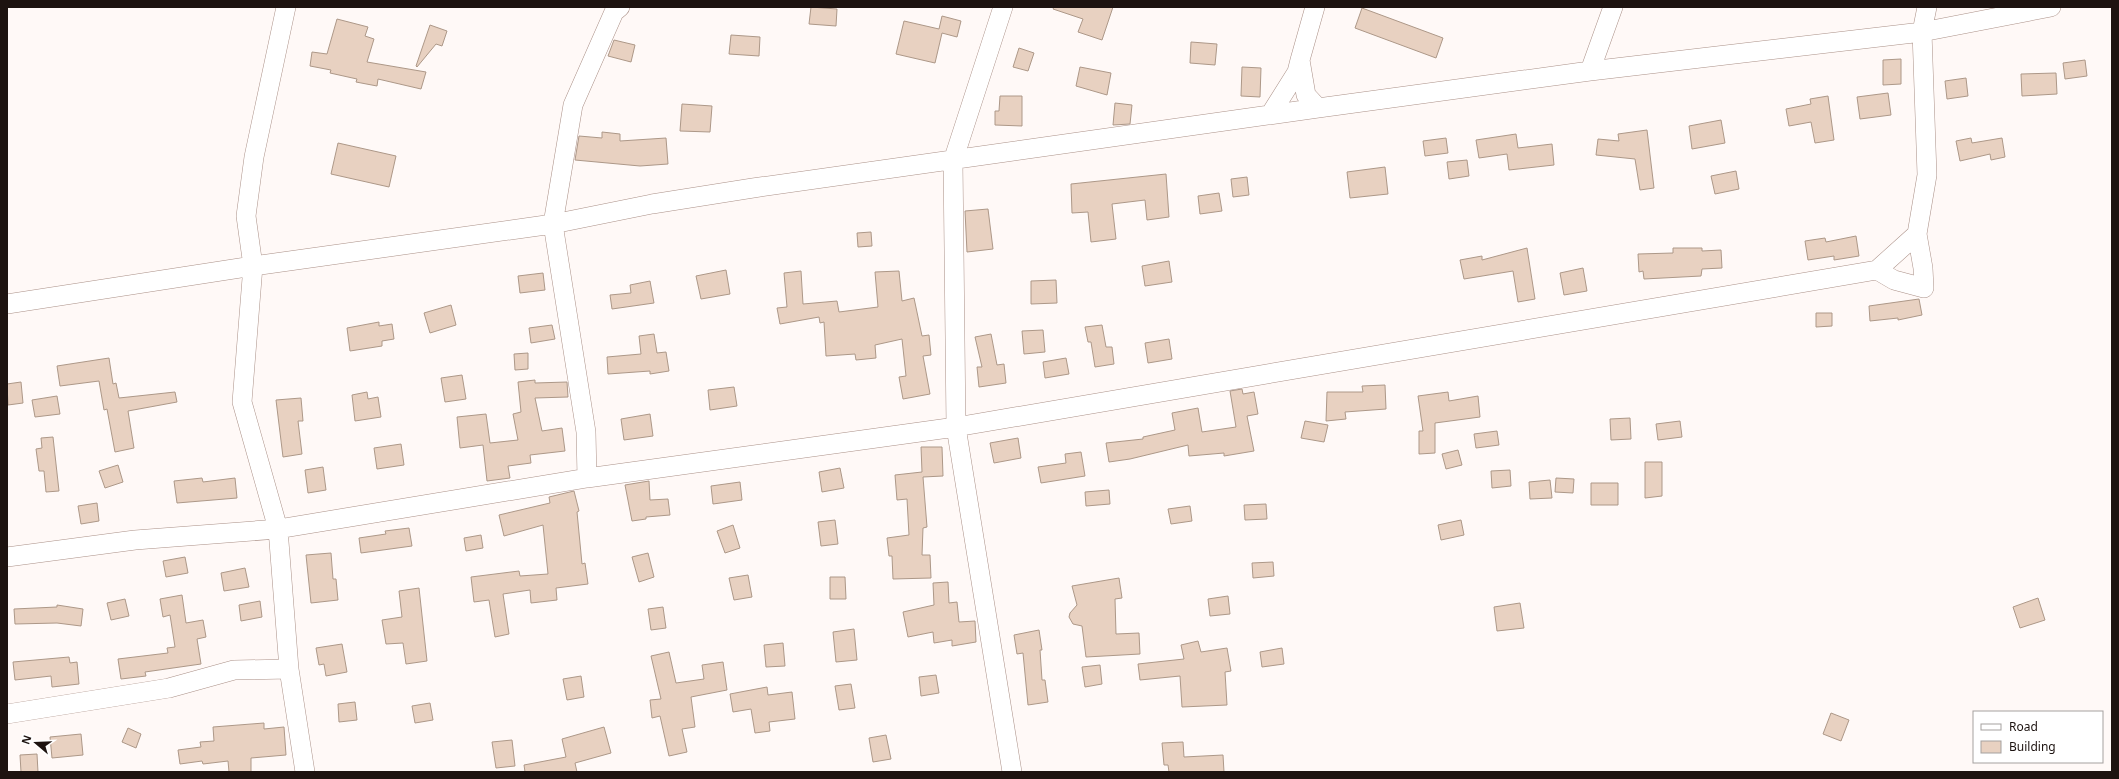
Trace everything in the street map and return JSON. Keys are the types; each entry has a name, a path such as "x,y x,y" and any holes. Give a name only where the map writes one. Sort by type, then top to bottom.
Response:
{"street":[{"path":"286,7 254,157 246,216 252,266 242,402 278,529 289,669 305,772"},
{"path":"588,478 586,432 553,224 573,105 614,12 620,7"},
{"path":"1003,7 953,161 956,427 1012,772"},
{"path":"1270,115 1296,72 1315,7"},
{"path":"1590,71 1613,7"},
{"path":"1877,270 1894,280 1924,288 1923,268 1917,234 1927,174 1922,32 1927,7"},
{"path":"7,304 252,266 553,224 652,204 753,188 1590,71 1922,32 2051,7"},
{"path":"1300,60 1306,95 1318,108"},
{"path":"7,557 135,540 278,529 588,478 956,427 1877,270 1917,234"},
{"path":"7,714 169,688 234,670 289,669"}],"building":[{"path":"811,7 837,9 836,26 809,24"},
{"path":"1054,7 1113,7 1102,40 1078,32 1083,19 1053,9"},
{"path":"1362,8 1443,38 1436,58 1355,28"},
{"path":"942,16 961,21 957,37 942,33 935,63 896,54 904,21 939,29"},
{"path":"337,19 368,27 365,36 374,39 367,62 426,72 421,89 378,79 377,86 356,82 357,79 330,73 331,70 310,66 312,52 327,54"},
{"path":"430,25 447,31 442,46 436,44 417,67 416,66"},
{"path":"731,35 760,37 759,56 729,54"},
{"path":"614,40 635,45 631,62 608,56"},
{"path":"1191,42 1217,44 1215,65 1190,63"},
{"path":"1019,48 1034,53 1028,71 1013,67"},
{"path":"1901,59 1901,84 1883,85 1883,60"},
{"path":"2085,60 2087,76 2065,79 2063,63"},
{"path":"1080,67 1111,73 1107,95 1076,86"},
{"path":"1242,67 1261,68 1260,97 1241,96"},
{"path":"2056,73 2057,94 2022,96 2021,74"},
{"path":"1966,78 1968,96 1947,99 1945,81"},
{"path":"1888,93 1891,115 1860,119 1857,97"},
{"path":"1000,96 1022,96 1022,126 995,125 995,111 999,111"},
{"path":"1828,96 1834,140 1815,143 1811,122 1789,126 1786,109 1811,104 1810,99"},
{"path":"1115,103 1132,105 1130,124 1113,125"},
{"path":"682,104 712,106 710,132 680,131"},
{"path":"1721,120 1725,143 1692,149 1689,126"},
{"path":"1647,130 1654,188 1640,190 1635,159 1596,155 1598,139 1619,141 1618,134"},
{"path":"602,132 620,134 620,141 666,138 668,164 640,166 575,160 579,136 602,138"},
{"path":"1516,134 1518,148 1552,144 1554,165 1509,170 1507,154 1479,158 1476,140"},
{"path":"1446,138 1448,153 1425,156 1423,141"},
{"path":"1971,138 1972,143 2002,138 2005,157 1991,160 1990,154 1960,161 1956,141"},
{"path":"338,143 396,156 389,187 331,174"},
{"path":"1467,160 1469,176 1449,179 1447,162"},
{"path":"1385,167 1388,194 1350,198 1347,172"},
{"path":"1736,171 1739,189 1715,194 1711,176"},
{"path":"1166,174 1169,217 1147,220 1145,200 1112,204 1116,239 1091,242 1088,212 1072,213 1071,184"},
{"path":"1247,177 1249,195 1233,197 1231,179"},
{"path":"1219,193 1222,211 1200,214 1198,196"},
{"path":"988,209 993,249 967,252 965,211"},
{"path":"871,232 872,246 858,247 857,233"},
{"path":"1856,236 1859,256 1834,260 1834,256 1808,260 1805,241 1825,238 1826,242"},
{"path":"1527,248 1535,299 1518,302 1513,271 1464,279 1460,260 1482,256 1482,260"},
{"path":"1673,248 1702,248 1702,251 1721,250 1722,268 1702,269 1701,276 1644,279 1643,271 1639,272 1638,254 1673,253"},
{"path":"1169,261 1172,282 1145,286 1142,266"},
{"path":"1583,268 1587,291 1564,295 1560,273"},
{"path":"726,270 730,294 701,299 696,276"},
{"path":"801,271 803,304 837,301 839,312 878,307 875,272 899,271 902,301 914,298 922,336 929,335 931,355 923,356 930,394 903,399 899,377 906,376 902,339 875,345 876,358 856,360 855,354 826,356 824,322 820,323 819,317 780,324 777,308 787,307 784,273"},
{"path":"543,273 545,290 520,293 518,276"},
{"path":"1056,280 1057,303 1031,304 1031,281"},
{"path":"650,281 654,303 612,309 610,295 631,293 630,285"},
{"path":"1919,299 1922,315 1898,320 1898,318 1870,321 1869,306"},
{"path":"451,305 456,325 430,333 424,313"},
{"path":"1816,313 1832,313 1832,326 1816,327"},
{"path":"379,322 379,326 392,324 394,339 382,341 382,346 350,351 347,328"},
{"path":"552,325 555,339 531,343 529,328"},
{"path":"1102,325 1106,347 1112,347 1114,364 1095,367 1091,342 1088,342 1085,327"},
{"path":"1043,330 1045,352 1024,354 1022,331"},
{"path":"654,334 657,353 666,352 669,371 650,374 650,371 608,374 607,357 641,354 639,336"},
{"path":"991,334 997,365 1004,364 1006,383 979,387 977,367 982,367 975,337"},
{"path":"1169,339 1172,359 1148,363 1145,343"},
{"path":"528,353 528,369 515,370 514,354"},
{"path":"109,358 113,384 116,383 119,398 175,392 177,402 128,411 134,448 115,452 107,409 104,410 99,381 60,386 57,366"},
{"path":"1066,358 1069,374 1045,378 1043,362"},
{"path":"462,375 466,399 445,402 441,378"},
{"path":"535,380 535,383 567,382 568,397 535,398 542,431 562,428 565,451 530,455 531,463 508,466 510,478 487,481 483,445 460,448 457,417 486,414 490,443 518,440 513,414 521,412 518,382"},
{"path":"21,382 23,403 8,405 7,384"},
{"path":"1385,385 1386,409 1345,412 1346,419 1326,421 1327,392 1363,392 1362,386"},
{"path":"734,387 737,406 710,410 708,390"},
{"path":"1242,389 1243,394 1254,392 1258,414 1247,416 1254,451 1224,456 1224,453 1189,456 1188,445 1130,459 1109,462 1106,443 1143,439 1143,437 1175,430 1172,413 1198,408 1202,432 1236,427 1230,391"},
{"path":"367,392 368,399 378,397 381,417 355,421 352,395"},
{"path":"1448,392 1449,401 1478,396 1480,417 1435,423 1435,453 1419,454 1419,431 1423,431 1418,396"},
{"path":"57,396 60,414 35,417 32,400"},
{"path":"301,398 303,421 298,421 302,454 283,457 276,400"},
{"path":"650,414 653,436 624,440 621,419"},
{"path":"1630,418 1631,439 1611,440 1610,419"},
{"path":"1305,421 1328,425 1324,442 1301,438"},
{"path":"1680,421 1682,437 1658,440 1656,424"},
{"path":"1497,431 1499,445 1476,448 1474,434"},
{"path":"53,437 59,491 46,492 44,471 39,471 36,449 42,448 41,438"},
{"path":"1018,438 1021,458 994,463 990,443"},
{"path":"401,444 404,465 377,469 374,448"},
{"path":"921,447 942,447 943,476 923,477 927,527 923,528 922,555 930,555 931,578 893,579 892,556 889,556 887,538 909,535 907,499 897,500 895,475 922,472"},
{"path":"1458,450 1462,465 1446,469 1442,454"},
{"path":"1081,452 1085,476 1041,483 1038,467 1066,463 1065,454"},
{"path":"1645,462 1662,462 1662,496 1645,498"},
{"path":"118,465 123,482 105,488 99,471"},
{"path":"323,467 326,490 308,493 305,470"},
{"path":"840,468 844,488 822,492 819,472"},
{"path":"1510,470 1511,486 1492,488 1491,471"},
{"path":"202,478 203,482 235,478 237,498 177,503 174,481"},
{"path":"1556,478 1574,479 1573,493 1555,492"},
{"path":"1550,480 1552,498 1530,499 1529,482"},
{"path":"649,481 650,500 668,499 670,515 646,517 646,519 632,521 625,485"},
{"path":"740,482 742,500 713,504 711,486"},
{"path":"1591,483 1618,483 1618,505 1591,505"},
{"path":"1109,490 1110,504 1086,506 1085,492"},
{"path":"574,491 579,511 577,512 582,564 585,563 588,584 556,588 557,600 531,603 530,590 503,594 509,634 495,637 489,600 474,602 471,577 519,571 520,576 548,574 543,525 504,536 499,515 550,503 549,497"},
{"path":"97,503 99,521 81,524 78,506"},
{"path":"1266,504 1267,519 1245,520 1244,505"},
{"path":"1190,506 1192,521 1171,524 1168,509"},
{"path":"835,520 838,544 821,546 818,522"},
{"path":"1461,520 1464,535 1441,540 1438,525"},
{"path":"733,525 740,548 725,553 717,531"},
{"path":"409,528 412,546 361,553 359,538 386,534 385,531"},
{"path":"481,535 483,548 466,551 464,538"},
{"path":"331,553 333,579 336,579 338,600 311,603 306,555"},
{"path":"648,553 654,577 639,582 632,557"},
{"path":"185,557 188,573 166,577 163,561"},
{"path":"1273,562 1274,576 1253,578 1252,563"},
{"path":"245,568 249,587 224,591 221,573"},
{"path":"748,575 752,597 734,600 729,578"},
{"path":"830,577 845,577 846,599 830,599"},
{"path":"1119,578 1122,598 1115,599 1116,634 1139,633 1140,654 1086,657 1082,626 1073,624 1069,617 1070,613 1077,605 1072,586"},
{"path":"948,582 949,603 957,602 959,622 975,621 976,642 952,646 952,640 934,643 933,632 908,637 903,612 934,605 933,583"},
{"path":"419,588 427,661 406,664 403,643 386,644 382,620 402,617 399,591"},
{"path":"182,595 186,623 203,620 206,637 197,639 201,664 145,672 146,676 121,679 118,659 168,653 167,648 175,647 170,615 163,617 160,599"},
{"path":"1228,596 1230,614 1210,616 1208,599"},
{"path":"2038,598 2045,620 2020,628 2013,607"},
{"path":"125,599 129,616 111,620 107,603"},
{"path":"260,601 262,617 241,621 239,605"},
{"path":"1520,603 1524,628 1497,631 1494,607"},
{"path":"57,605 83,609 81,626 57,623 15,624 14,609 57,607"},
{"path":"663,607 666,628 651,630 648,609"},
{"path":"854,629 857,660 836,662 833,632"},
{"path":"1039,630 1042,650 1040,650 1042,680 1045,680 1048,702 1028,705 1023,653 1017,654 1014,635"},
{"path":"1198,641 1201,652 1227,648 1231,671 1225,672 1227,705 1182,707 1180,676 1140,680 1138,664 1184,659 1181,645"},
{"path":"783,643 785,666 766,667 764,645"},
{"path":"342,644 347,672 326,676 324,664 319,665 316,648"},
{"path":"1282,648 1284,664 1262,667 1260,652"},
{"path":"669,652 676,683 704,679 702,665 723,662 727,690 691,697 695,727 682,729 687,752 669,756 660,716 652,718 650,700 661,699 651,656"},
{"path":"69,657 70,663 77,662 79,684 52,687 51,676 15,680 13,662"},
{"path":"1100,665 1102,684 1085,687 1082,667"},
{"path":"936,675 939,693 921,696 919,677"},
{"path":"581,676 584,697 567,700 563,679"},
{"path":"851,684 855,708 839,710 835,686"},
{"path":"767,687 768,695 792,692 795,719 769,722 770,731 755,733 751,709 733,712 730,694"},
{"path":"355,702 357,720 339,722 338,704"},
{"path":"430,703 433,720 415,723 412,706"},
{"path":"1831,713 1849,720 1841,741 1823,734"},
{"path":"264,723 264,729 284,727 286,755 251,758 251,772 229,772 228,761 203,764 202,761 180,764 178,750 201,747 200,742 214,741 213,727"},
{"path":"604,727 611,753 575,763 577,772 525,772 524,765 566,757 562,739"},
{"path":"128,728 141,734 136,748 122,742"},
{"path":"81,734 83,755 52,758 50,737"},
{"path":"886,735 891,759 873,762 869,738"},
{"path":"512,740 515,766 496,768 492,742"},
{"path":"1183,742 1184,757 1223,755 1224,772 1169,772 1168,765 1164,765 1162,743"},
{"path":"37,754 38,772 21,772 20,755"}]}
